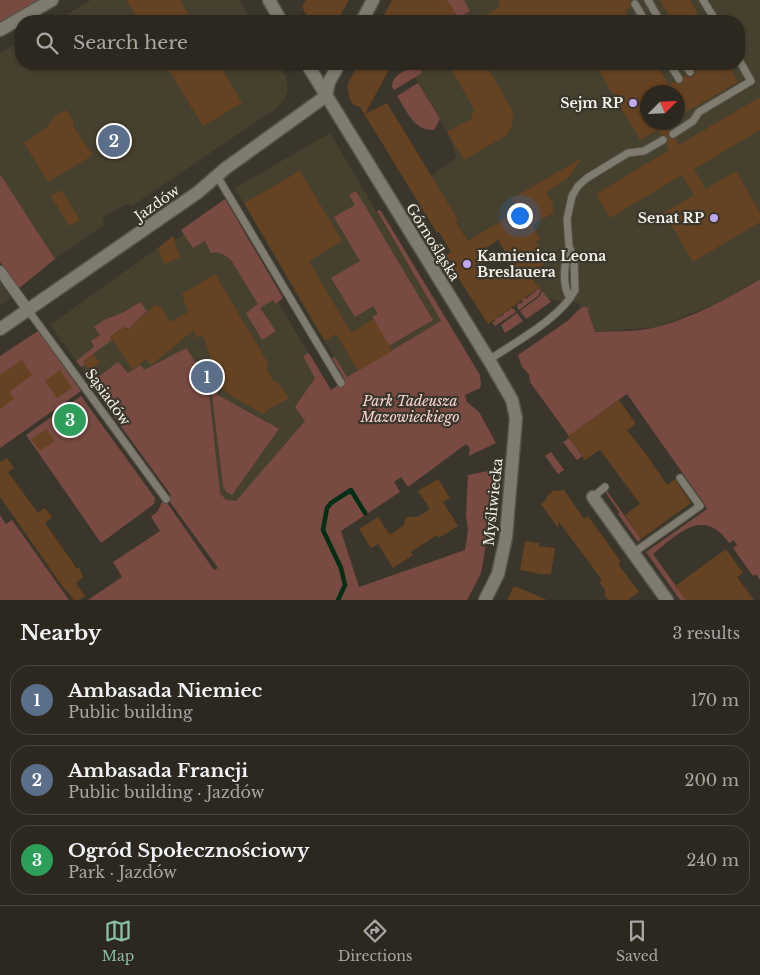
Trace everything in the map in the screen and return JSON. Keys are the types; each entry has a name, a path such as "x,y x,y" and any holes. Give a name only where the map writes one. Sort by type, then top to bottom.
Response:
{"street":[{"path":"26,15 52,0"},
{"path":"269,0 278,15"},
{"path":"365,15 373,0"},
{"path":"0,30 15,21"},
{"name":"Górnośląska","path":"311,70 514,403"},
{"path":"326,96 329,82 336,70"},
{"name":"Jazdów","path":"0,329 190,198 326,96"},
{"path":"0,271 28,310"},
{"name":"Myśliwiecka","path":"485,600 498,574 506,538 516,418 514,403"},
{"path":"593,497 667,600"}],"lane":[{"path":"648,0 657,15"},
{"path":"703,0 712,15"},
{"path":"635,4 641,15"},
{"path":"674,70 679,79"},
{"path":"673,134 693,121 697,109 751,81 745,70"},
{"path":"488,360 548,320 570,298 575,290 574,260 569,246 567,219 568,207 578,186 587,178 628,153 644,151 663,140"},
{"path":"217,176 340,383"},
{"name":"Sąsiadów","path":"28,310 166,499"},
{"path":"633,553 700,506 680,478"},
{"path":"593,497 605,487"}],"shaded area":[{"path":"91,0 239,0 248,15 65,15"},
{"path":"392,0 760,0 760,279 724,301 657,327 595,332 588,311 589,308 581,307 579,303 549,299 539,288 499,222 468,241 430,177 457,157 447,132 411,70 745,70 745,15 384,15"},
{"path":"15,44 15,70 282,70 286,77 288,88 286,96 278,107 132,206 126,204 103,217 104,225 55,259 0,174 0,53"},
{"path":"330,133 441,321 347,377 312,321 235,188"},
{"path":"220,207 360,438 207,542 92,382 93,380 87,372 85,373 50,325 173,237 175,240"},
{"path":"0,282 11,298 0,306"}],"green space":[{"path":"0,0 43,0 18,15 15,15 15,17 0,26"},
{"path":"447,0 464,0 470,11 463,15 456,15"},
{"path":"407,70 420,70 422,73 394,90 392,83 401,73"},
{"path":"418,83 440,119 434,130 416,124 397,96"},
{"path":"0,174 55,259 18,289 0,262"},
{"path":"356,191 433,320 389,346 372,317 378,314 373,306 355,317 331,278 360,261 334,217 355,205 349,195"},
{"path":"225,199 283,298 276,304 273,300 260,308 276,331 262,340 246,313 258,304 231,260 222,254 211,253 205,241 193,248 181,230"},
{"name":"Park Tadeusza Mazowieckiego","path":"379,210 480,375 480,388 465,395 467,402 479,412 496,443 469,456 470,448 466,444 408,487 401,477 394,482 400,492 341,531 359,587 465,550 468,530 466,515 468,475 493,470 481,573 467,600 88,600 122,577 113,562 160,531 151,517 158,511 165,500 214,570 218,568 167,498 171,495 90,384 118,362 128,373 141,365 144,370 186,348 205,376 208,384 220,493 226,500 236,501 305,421 295,407 315,378 303,356 309,353 331,390 345,380 332,358 335,357 347,377 441,321 377,211"},
{"path":"760,279 760,580 756,574 753,576 733,548 737,545 734,540 729,543 717,530 707,526 698,525 690,527 653,554 686,600 680,600 646,552 707,509 703,502 627,394 569,436 530,382 529,374 522,367 518,355 566,322 585,306 586,308 589,307 588,311 595,332 650,329 697,313"},
{"path":"539,288 541,290 538,296 519,310 517,307 518,303 523,302 524,298 526,299"},
{"path":"542,291 551,302 526,319 520,311 539,297"},
{"path":"140,302 147,311 129,329 124,327 110,337 112,340 83,361 85,364 81,367 76,361 94,347 91,341 100,335 94,327"},
{"path":"510,308 516,312 495,326 492,323 495,321 494,319 504,315 503,313 510,310"},
{"path":"517,313 523,321 505,333 501,325"},
{"path":"38,331 81,391 0,448 0,356"},
{"path":"211,388 218,395 279,429 232,495 226,492 223,485"},
{"path":"81,396 155,498 154,504 101,543 26,435"},
{"path":"569,438 582,456 577,460 563,442"},
{"path":"551,452 564,470 558,474 545,456"},
{"path":"607,491 641,539 638,542 618,514 619,512 606,493"},
{"path":"0,515 6,524 12,520 69,600 0,600"}],"building":[{"path":"126,0 180,0 189,15 135,15"},
{"path":"306,0 349,0 340,15 307,15 302,7"},
{"path":"392,0 447,0 456,15 384,15"},
{"path":"499,0 632,0 631,7 625,11 627,15 485,15 499,7"},
{"path":"660,0 690,0 699,15 669,15"},
{"path":"169,70 223,70 242,103 203,126"},
{"path":"355,70 389,70 365,114 387,103 458,220 456,222 468,241 518,210 511,199 582,158 567,179 546,192 553,204 553,213 532,225 540,238 536,241 548,262 529,273 539,288 488,324 444,256 451,252 439,232 437,233 360,107 354,105 350,100 347,86","holes":["498,240 513,265 495,276 489,267 486,267 478,253"]},
{"path":"451,70 489,70 514,113 512,125 507,135 464,160 447,132 471,119 474,109"},
{"path":"599,70 660,70 669,85 640,85 640,130 657,130 640,140"},
{"path":"695,70 731,70 738,82 685,113 685,85 669,85 674,82 681,84 684,81 684,76 692,77 695,74"},
{"path":"760,97 760,130 694,169 706,189 736,171 760,213 760,222 693,262 664,213 694,195 682,175 610,218 596,194 669,150 666,145 668,140 665,135 660,135 657,130 670,130 668,136 671,139 675,139 679,145"},
{"path":"66,110 74,123 73,126 93,155 48,182 24,143 47,127 55,116"},
{"path":"300,171 342,241 309,261 351,333 374,319 392,351 358,371 336,334 325,341 244,203"},
{"path":"61,190 80,220 69,226 51,196"},
{"path":"173,236 180,257 164,265 158,248"},
{"path":"215,274 268,363 266,368 274,382 277,381 289,398 266,411 264,415 230,395 216,383 221,379 212,362 203,335 196,338 194,330 151,365 146,359 133,370 110,337 124,327 128,330 155,305 161,307 170,322 188,312 182,294"},
{"path":"93,354 100,363 89,371 83,361"},
{"path":"22,360 32,375 9,392 14,399 0,409 0,375"},
{"path":"60,370 72,388 57,398 45,381"},
{"path":"619,400 636,424 627,430 667,485 675,479 691,503 641,539 625,515 640,504 600,450 585,460 568,436"},
{"path":"46,429 55,441 40,451 31,439"},
{"path":"7,458 14,468 8,472 38,513 45,508 52,517 45,523 77,569 79,567 83,577 76,583 85,596 79,600 74,600 65,590 0,497 0,460 1,462"},
{"path":"438,479 450,498 443,502 458,526 439,538 437,535 411,552 413,555 393,568 378,544 371,548 359,529 378,517 390,535 404,525 405,519 408,517 417,517 430,509 418,491"},
{"path":"564,490 584,519 588,516 621,562 618,564 639,592 628,600 610,600 606,598 605,590 599,582 602,580 559,522 558,528 541,504 553,491"},
{"path":"525,541 539,543 539,546 555,548 551,574 520,570"},
{"path":"726,549 743,573 737,577 754,600 686,600 675,586"},
{"path":"514,586 517,587 547,600 507,600"}],"waterway":[{"path":"338,600 345,585 341,568 323,530 327,508 331,503 351,490 365,513"}],"place":[{"name":"Sejm RP","path":"633,103"},
{"name":"Ambasada Francji","path":"114,141"},
{"name":"Senat RP","path":"714,218"},
{"name":"Kamienica Leona Breslauera","path":"467,264"},
{"name":"Ambasada Niemiec","path":"207,377"},
{"name":"Ogród Społecznościowy","path":"70,420"}]}
